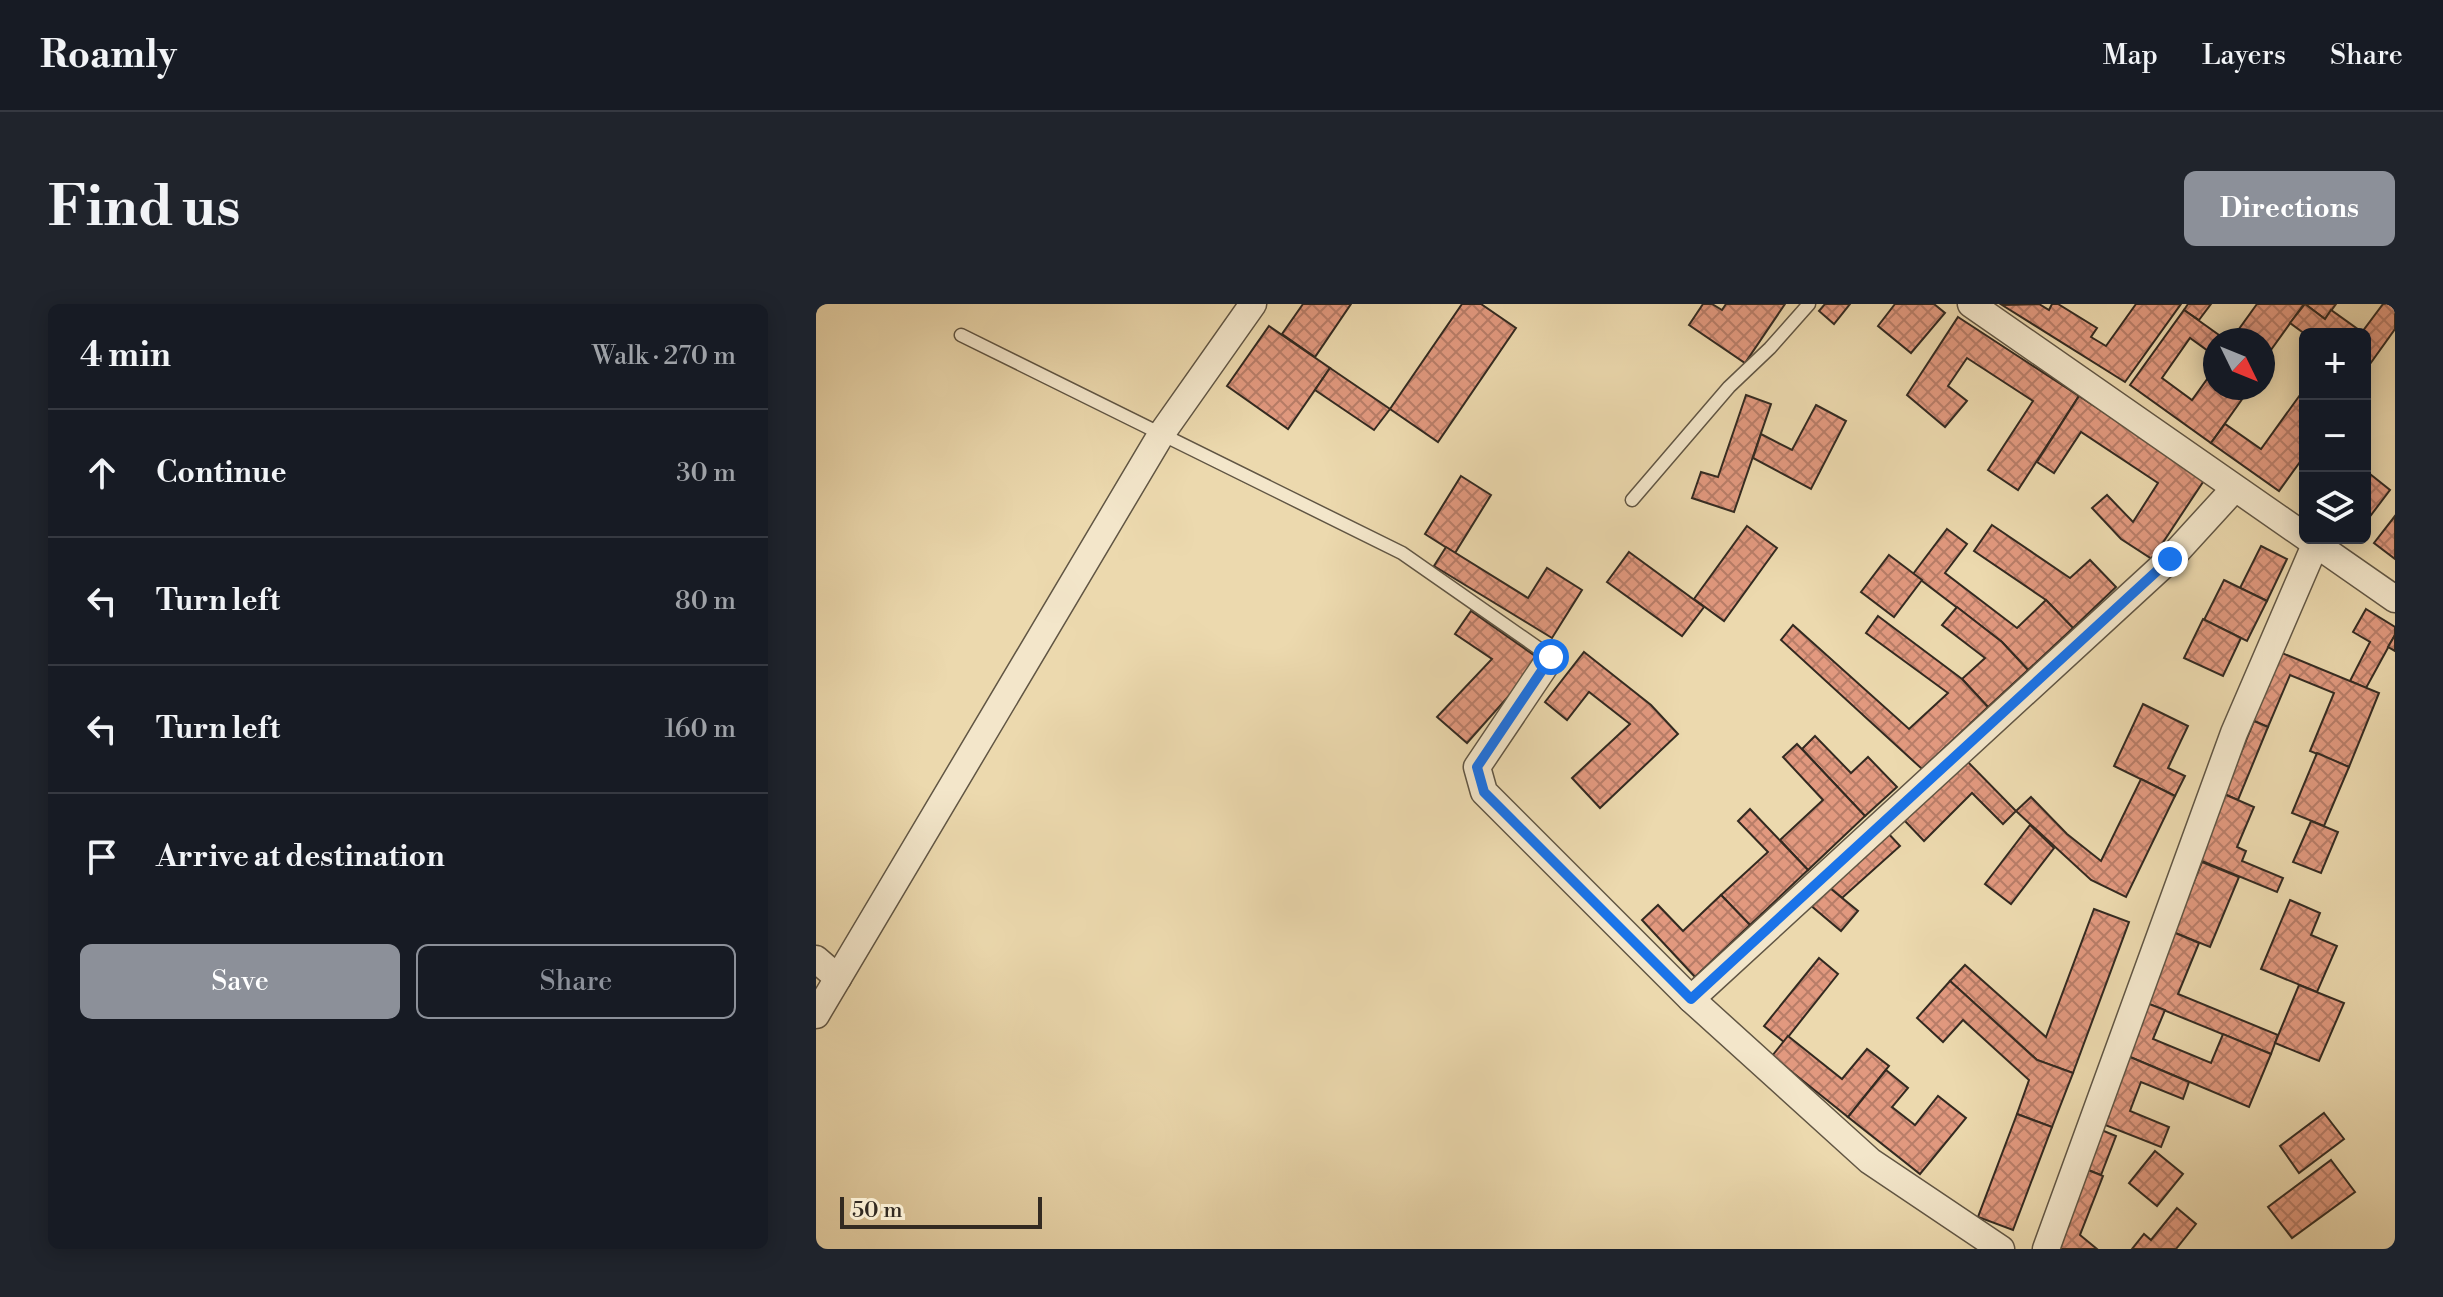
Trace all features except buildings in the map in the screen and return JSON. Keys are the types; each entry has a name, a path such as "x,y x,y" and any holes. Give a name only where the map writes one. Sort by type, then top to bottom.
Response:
{"street":[{"path":"816,1015 1162,433 1253,304"},
{"path":"1971,304 2395,599"},
{"path":"1691,999 2170,559 2234,489"},
{"path":"2046,1249 2234,733 2315,545"},
{"path":"1551,657 1477,767 1484,792 1691,999 1870,1161 2001,1249"},
{"path":"816,959 838,978"}],"lane":[{"path":"1632,500 1729,387 1770,348 1809,304"},
{"path":"961,335 1402,553 1551,657"}],"route":[{"path":"1551,657 1477,767 1484,792 1691,999 2170,559"}]}
